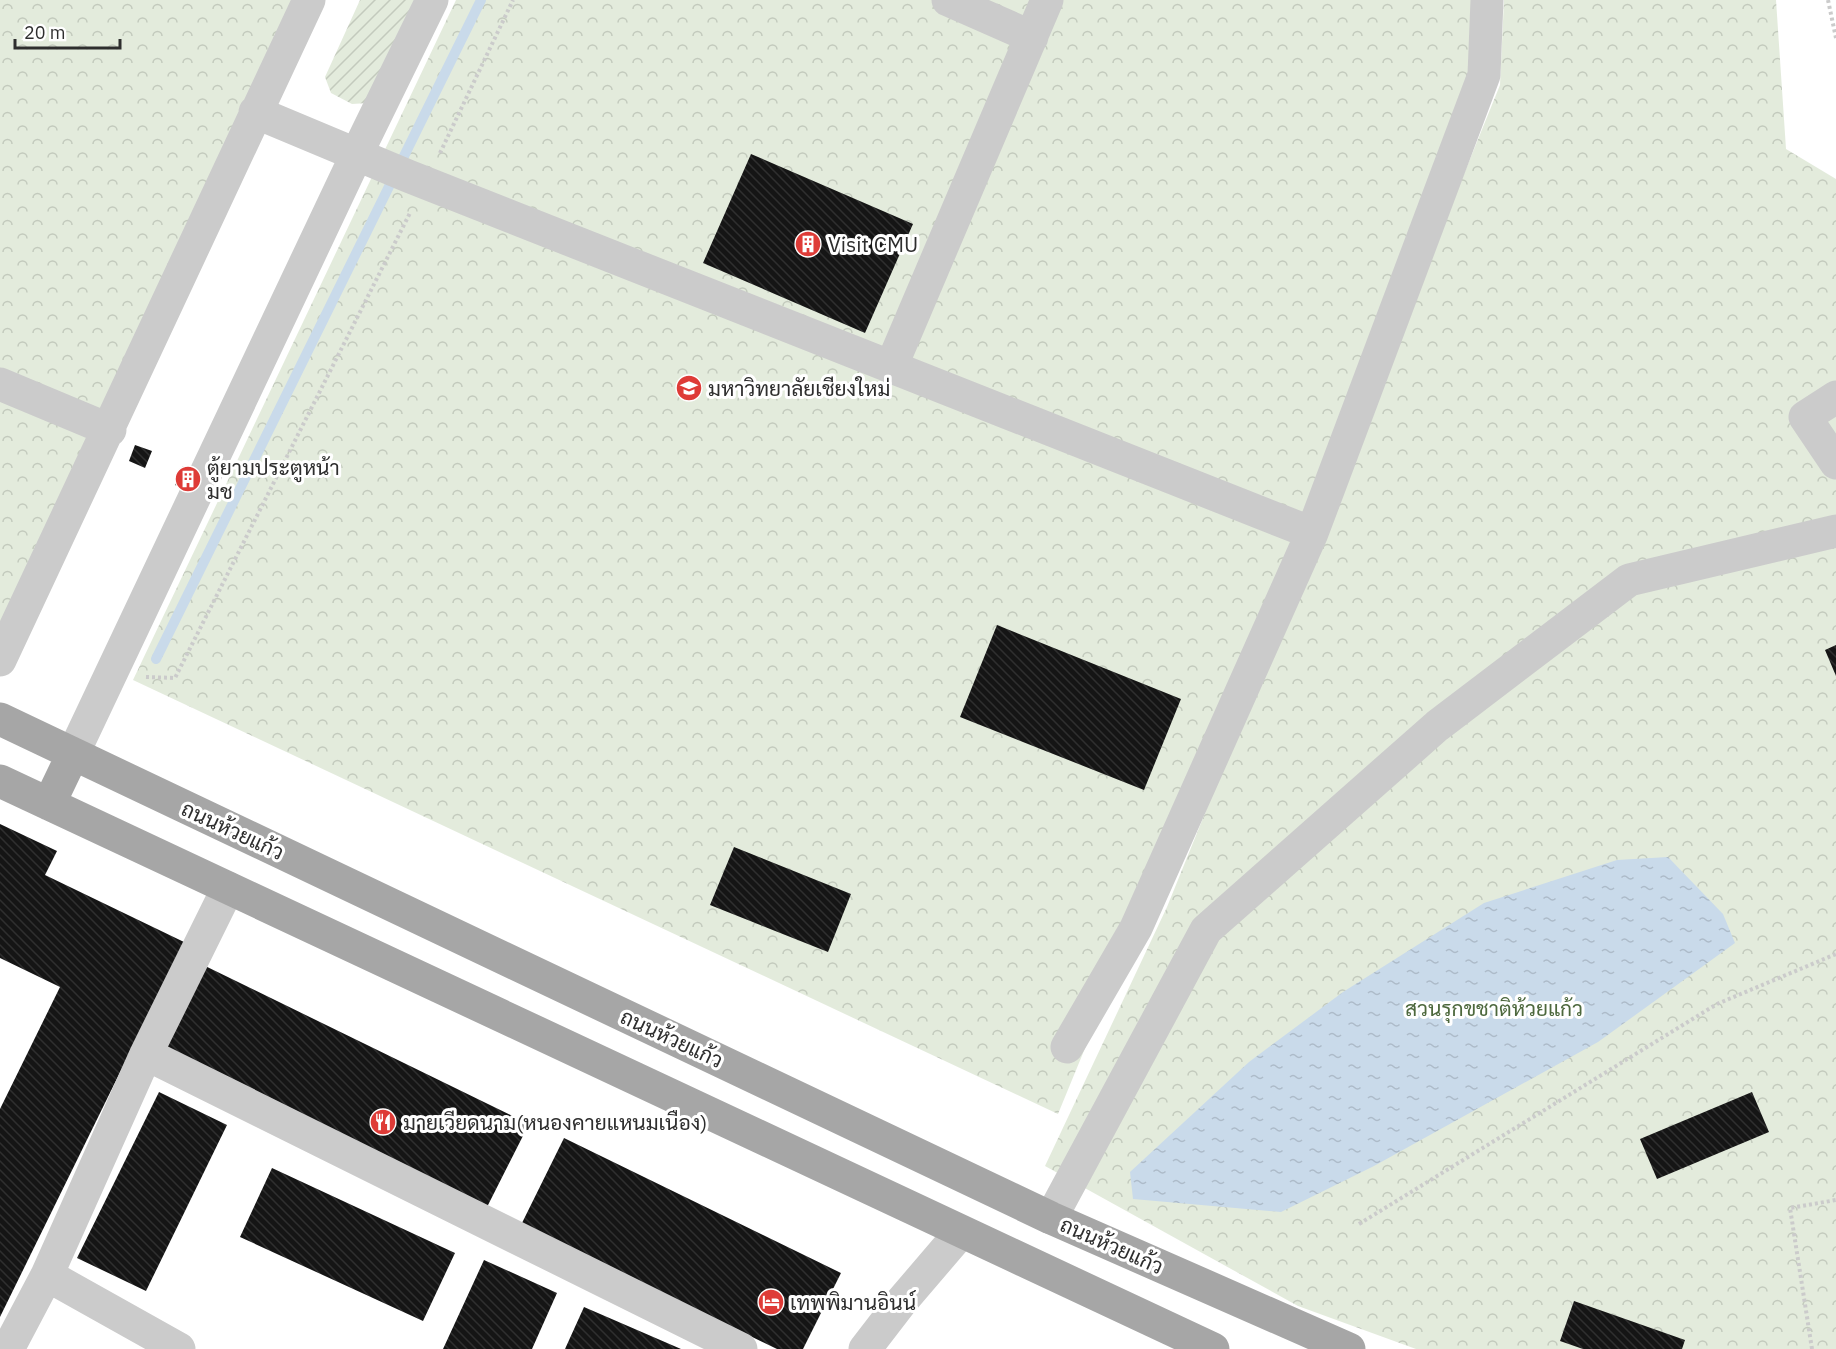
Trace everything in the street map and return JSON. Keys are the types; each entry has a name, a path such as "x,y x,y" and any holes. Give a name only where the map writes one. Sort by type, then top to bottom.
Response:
{"main road":[{"name":"ถนนห้วยแก้ว","path":"0,719 1051,1218 1300,1340 1349,1349"},
{"path":"49,804 73,754"},
{"path":"0,781 1213,1349"}],"street":[{"path":"0,660 110,430 255,112 309,0"},
{"path":"73,754 109,675 394,170 432,0"},
{"path":"948,0 1032,37"},
{"path":"891,367 1047,0"},
{"path":"1067,1047 1136,928 1312,533 1484,75 1487,0"},
{"path":"255,112 394,170 1312,533"},
{"path":"0,384 110,430"},
{"path":"1836,397 1805,417 1836,463"},
{"path":"1051,1218 1206,930 1437,726 1629,580 1836,531"},
{"path":"8,1349 47,1275 146,1054 228,888"},
{"path":"146,1054 741,1349"},
{"path":"865,1349 902,1301 961,1232"},
{"path":"47,1275 179,1349"}],"path":[{"path":"109,675 175,678 394,170 513,0"},
{"path":"1828,0 1836,38"},
{"path":"1359,1224 1717,1004 1836,954"},
{"path":"1812,1349 1790,1208 1836,1200"}],"green space":[{"path":"0,0 308,0 0,645"},
{"path":"360,0 416,0 368,103 352,104 331,93 325,77"},
{"name":"มหาวิทยาลัยเชียงใหม่","path":"456,0 1475,0 1472,73 1305,513 1058,1114 133,680"},
{"name":"สวนรุกขชาติห้วยแก้ว","path":"1504,0 1776,0 1786,149 1836,179 1836,1349 1416,1349 1298,1306 1045,1166 1167,907 1500,85"}],"water":[{"path":"1668,857 1723,914 1735,943 1598,1042 1374,1166 1281,1212 1133,1199 1130,1172 1249,1062 1343,992 1484,903 1617,860"}],"building":[{"name":"Visit CMU","path":"751,154 913,224 865,333 703,263"},
{"name":"ตู้ยามประตูหน้า มช","path":"135,445 152,451 145,468 129,461"},
{"name":"ตู้ยามประตูหน้า มช","path":"183,466 201,473 193,492 175,485"},
{"path":"997,625 1181,699 1144,790 960,717"},
{"path":"1836,645 1836,676 1825,650"},
{"path":"0,824 57,851 45,875 184,942 0,1317 0,1109 60,987 0,958"},
{"path":"734,847 851,894 828,952 710,905"},
{"path":"197,962 529,1124 485,1211 155,1048"},
{"path":"159,1092 227,1125 146,1291 77,1258"},
{"path":"1752,1092 1769,1132 1657,1179 1640,1139"},
{"path":"564,1138 841,1273 803,1349 777,1349 521,1225"},
{"path":"272,1168 455,1253 423,1321 240,1237"},
{"path":"484,1260 557,1293 532,1349 443,1349"},
{"path":"1574,1301 1685,1340 1682,1349 1583,1349 1560,1341"},
{"path":"584,1307 681,1349 565,1349"}],"waterway":[{"path":"156,659 481,0"}],"place":[{"name":"Visit CMU","path":"808,244"},
{"name":"มหาวิทยาลัยเชียงใหม่","path":"689,388"},
{"name":"ตู้ยามประตูหน้า มช","path":"188,479"},
{"name":"มายเวียดนาม(หนองคายแหนมเนือง)","path":"383,1122"},
{"name":"เทพพิมานอินน์","path":"771,1302"}]}
